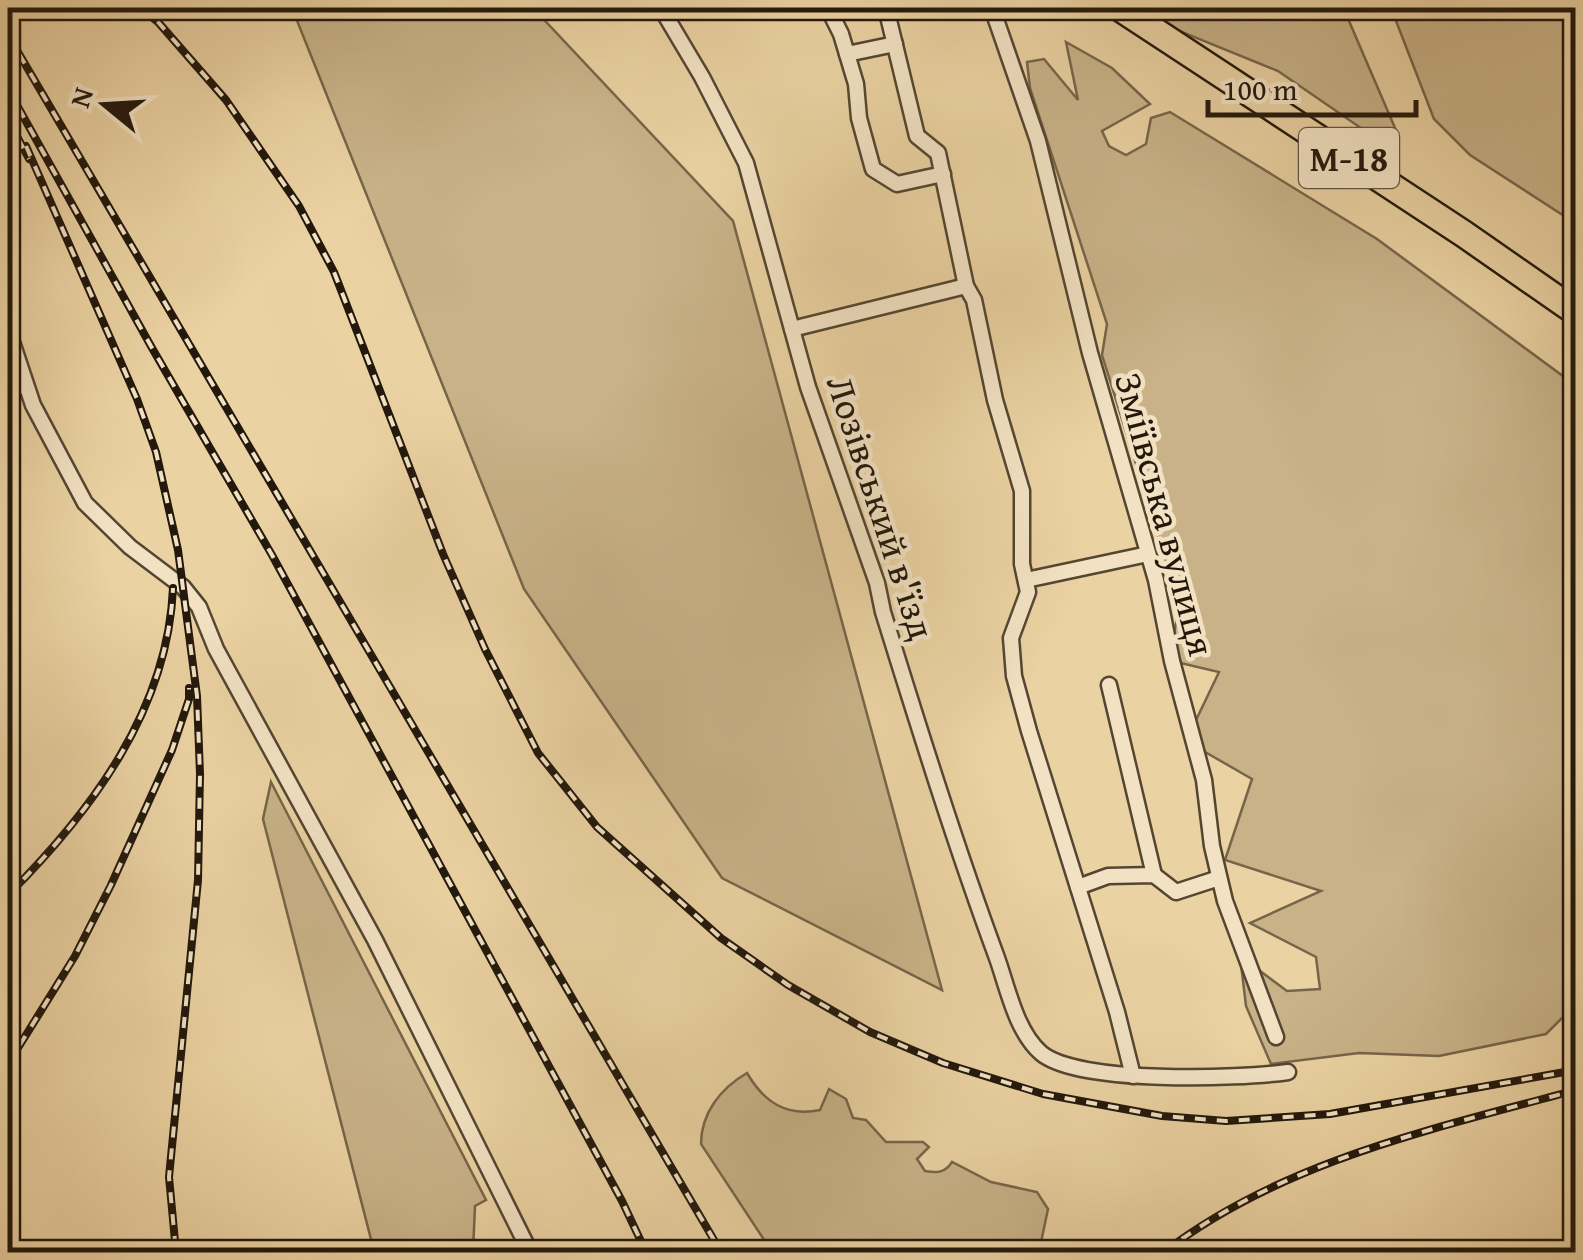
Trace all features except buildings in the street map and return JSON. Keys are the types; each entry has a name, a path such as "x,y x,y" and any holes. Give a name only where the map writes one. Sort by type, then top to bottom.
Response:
{"highway":[{"name":"М-18","path":"1120,8 1576,312"}],"street":[{"name":"Лозівський в'їзд","path":"662,8 746,163 840,488 876,583 968,880 1025,1036 1044,1056 1133,1076"},
{"path":"828,8 847,54 873,169 897,184 942,174"},
{"path":"886,8 916,136 938,153 994,400 1022,492 1021,540 1028,592 1011,638 1028,732 1117,1012 1133,1076 1214,1078 1288,1072"},
{"name":"Зміївська вулиця","path":"992,8 1038,141 1090,353 1148,554 1204,780 1219,878 1276,1037"},
{"path":"847,54 895,44"},
{"path":"792,329 966,286"},
{"path":"8,330 24,384 85,503 130,546 174,578 199,606 216,649 375,940 530,1252"},
{"path":"8,392 24,384"},
{"path":"1026,580 1148,554"},
{"path":"1109,684 1154,874 1176,892 1219,878"},
{"path":"1078,887 1108,876 1154,874"}],"shaded area":[{"path":"289,8 533,8 733,221 942,990 722,878 524,589"},
{"path":"1152,8 1334,8 1346,14 1395,128 1371,135 1278,71 1172,28"},
{"path":"1391,8 1575,8 1575,223 1470,155 1434,119"},
{"path":"1066,42 1112,68 1150,104 1102,131 1109,146 1126,155 1146,144 1151,118 1170,112 1377,239 1575,385 1575,1022 1562,1018 1546,1034 1439,1056 1359,1053 1271,1064 1246,1006 1240,956 1287,991 1320,989 1316,957 1250,923 1321,891 1225,860 1252,779 1186,741 1219,672 1168,660 1180,605 1102,355 1107,324 1030,88 1027,62 1044,59 1078,100"},
{"path":"271,782 486,1200 475,1206 473,1252 384,1252 373,1247 263,819"},
{"path":"747,1073 761,1092 786,1109 820,1110 829,1089 846,1099 853,1118 866,1120 886,1142 923,1142 929,1147 917,1159 925,1171 940,1171 952,1162 991,1182 1037,1192 1048,1209 1039,1252 772,1252 701,1144 714,1102"}],"railway":[{"path":"140,8 158,22 226,100 299,206 334,272 443,554 485,649 538,753 597,827 721,938 788,985 870,1032 943,1063 1043,1094 1162,1116 1226,1121 1330,1114 1576,1070"},
{"path":"8,35 721,1252"},
{"path":"8,89 272,555 646,1252"},
{"path":"8,119 29,159"},
{"path":"26,146 137,399 156,452 178,550 197,696 200,774 198,880 169,1177 176,1252"},
{"path":"8,895 68,829 120,756 157,676 168,633 173,588"},
{"path":"8,1064 75,956 111,885 172,750 189,688"},
{"path":"1164,1252 1258,1194 1309,1171 1414,1134 1576,1090"}]}
